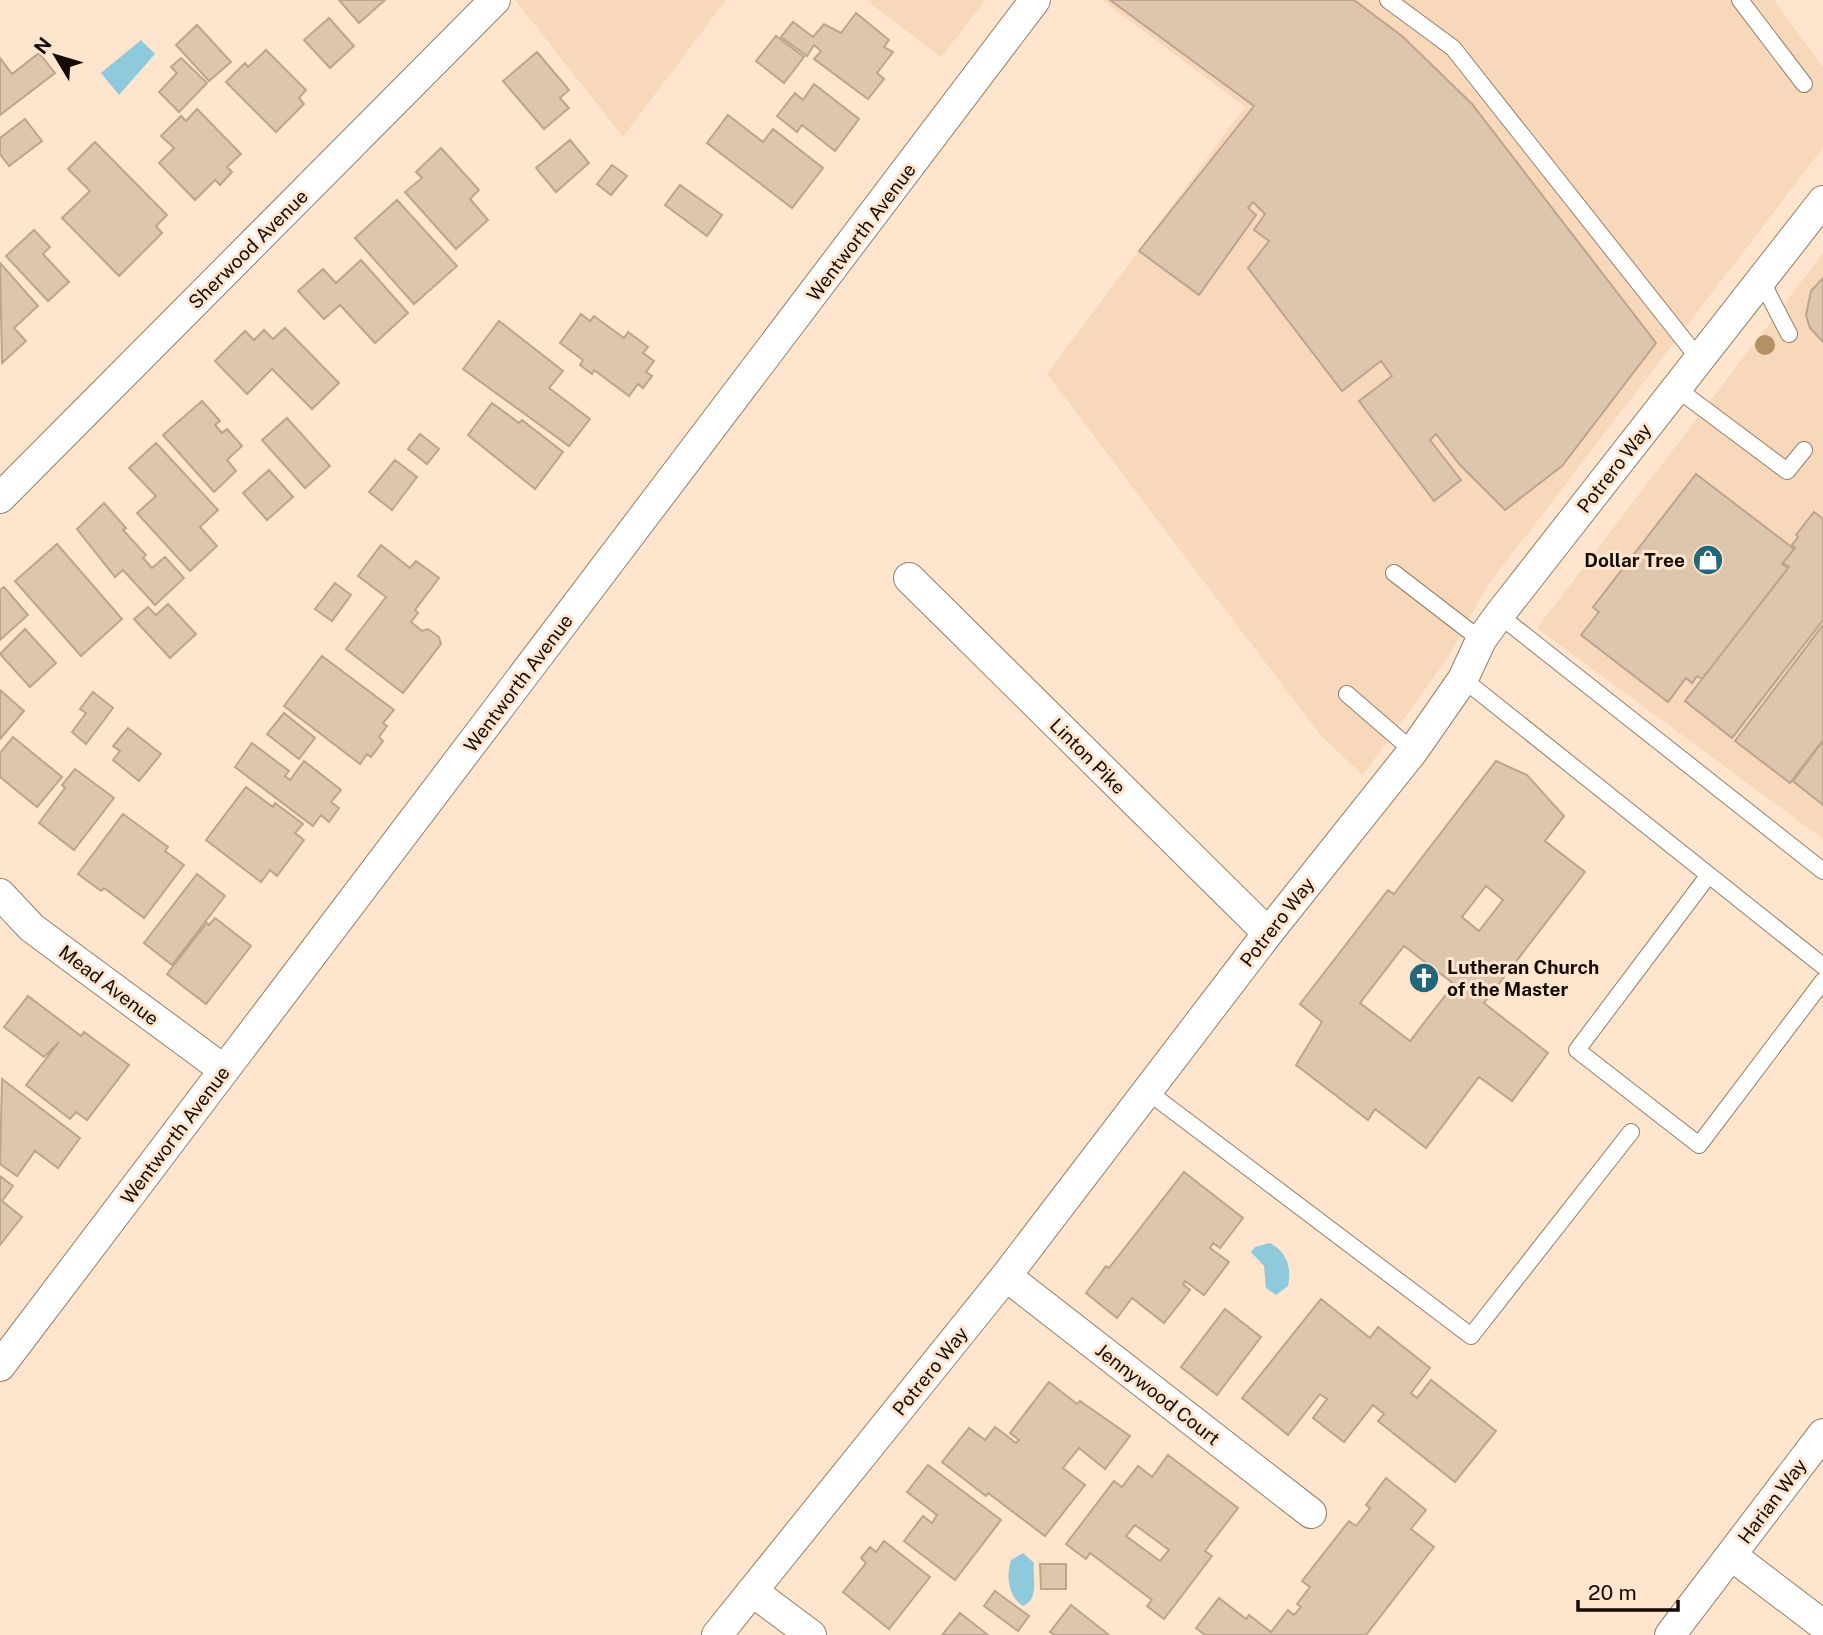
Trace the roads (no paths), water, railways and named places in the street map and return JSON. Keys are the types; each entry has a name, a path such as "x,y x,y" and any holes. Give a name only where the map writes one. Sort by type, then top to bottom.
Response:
{"street":[{"name":"Sherwood Avenue","path":"0,498 495,0"},
{"name":"Wentworth Avenue","path":"0,1366 1035,0"},
{"name":"Potrero Way","path":"717,1635 1006,1276 1268,933 1413,751 1463,680 1481,640 1499,615 1823,201"},
{"name":"Linton Pike","path":"909,578 1268,933"},
{"name":"Mead Avenue","path":"0,894 32,928 224,1070"},
{"name":"Jennywood Court","path":"1006,1276 1311,1513"},
{"name":"Harian Way","path":"1670,1635 1823,1434"},
{"path":"1731,1555 1823,1625"},
{"path":"752,1591 811,1635"}],"lane":[{"path":"1388,0 1453,48 1699,359"},
{"path":"1740,0 1804,84"},
{"path":"1761,280 1789,334"},
{"path":"1676,388 1787,471 1804,450"},
{"path":"1394,573 1481,640"},
{"path":"1499,615 1823,871"},
{"path":"1463,680 1823,966"},
{"path":"1347,695 1413,751"},
{"path":"1708,876 1577,1050 1699,1145 1823,981"},
{"path":"1147,1091 1471,1336 1631,1132"}],"water":[{"path":"141,40 155,54 119,95 101,73"},
{"path":"1270,1243 1281,1251 1287,1261 1289,1273 1288,1286 1276,1295 1266,1288 1264,1266 1251,1252 1255,1247"},
{"path":"1023,1553 1034,1563 1034,1588 1032,1598 1023,1606 1011,1591 1009,1572 1011,1560"}],"place":[{"name":"Dollar Tree","path":"1708,560"},
{"name":"Lutheran Church of the Master","path":"1424,978"}]}
